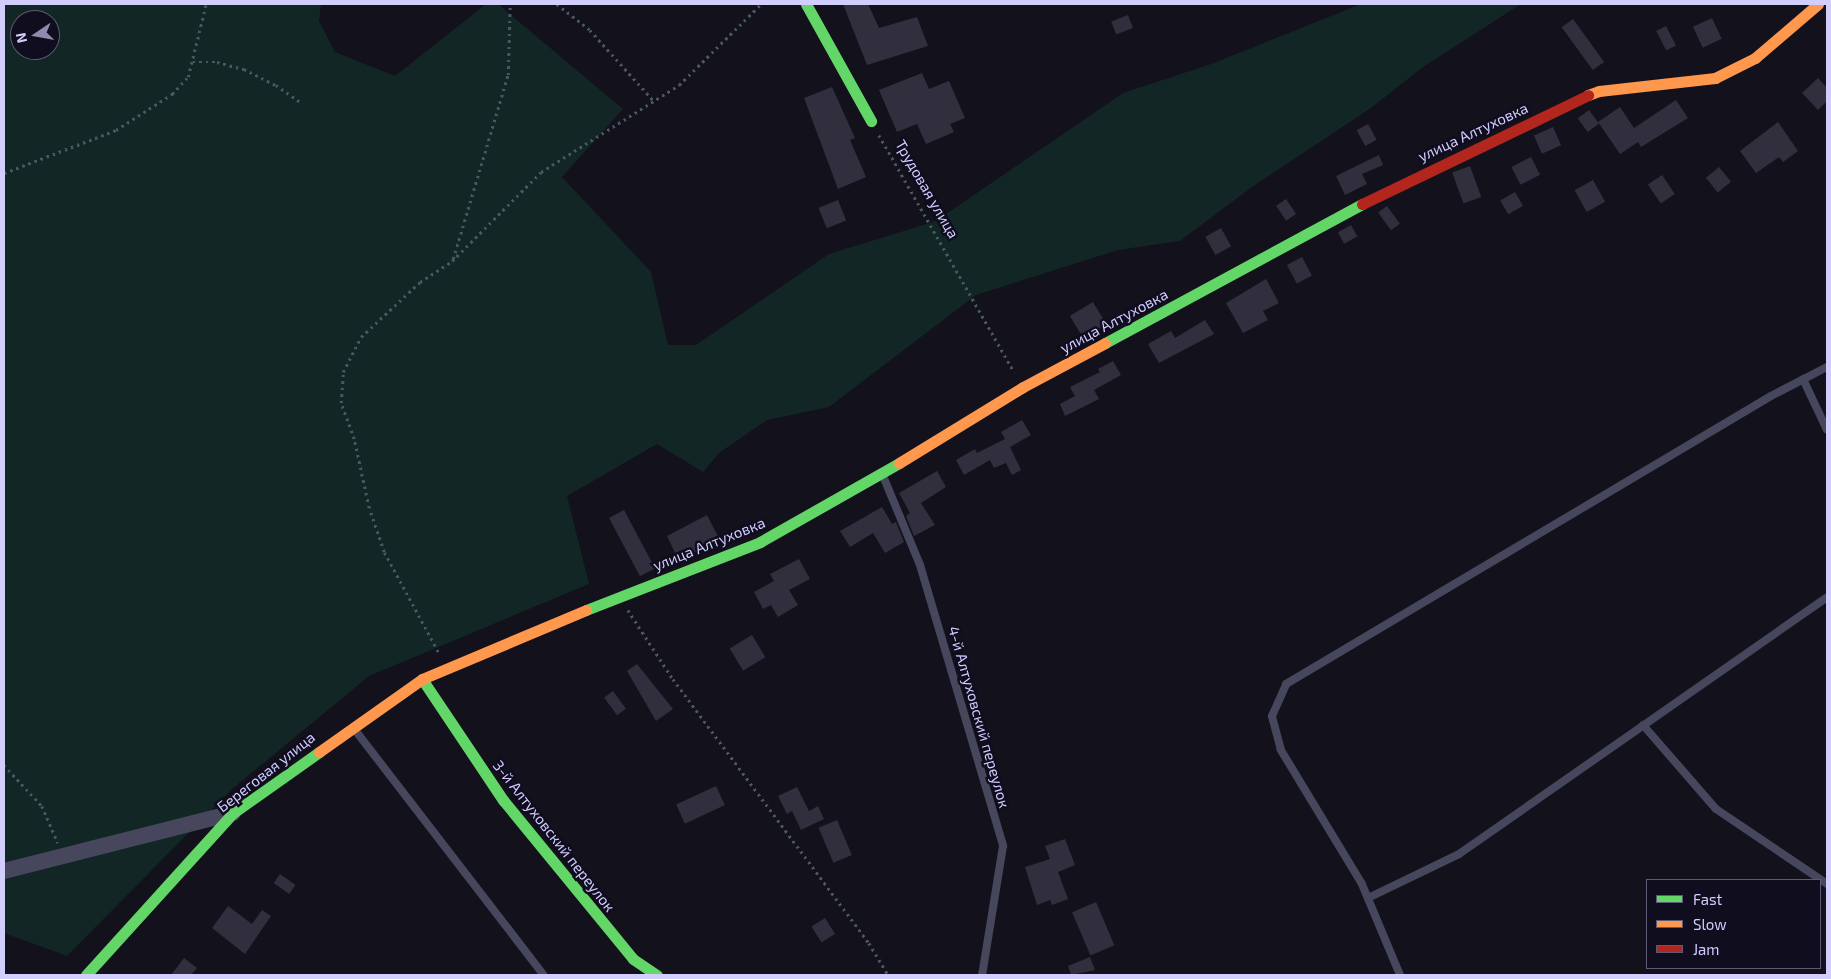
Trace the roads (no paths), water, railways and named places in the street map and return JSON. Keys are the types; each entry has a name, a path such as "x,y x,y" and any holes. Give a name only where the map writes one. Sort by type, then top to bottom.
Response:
{"street":[{"path":"806,4 871,121"},
{"name":"улица Алтуховка","path":"422,679 618,596 760,542 882,473 1023,388 1402,182 1562,106 1600,92 1715,78 1755,58 1818,4"},
{"name":"Береговая улица","path":"86,975 233,813 352,726 422,679"},
{"name":"3-й Алтуховский переулок","path":"422,679 503,800 633,959 657,975"},
{"path":"4,871 233,813"}],"lane":[{"path":"1400,975 1368,898 1280,750 1272,716 1286,684 1827,367"},
{"path":"1803,380 1827,430"},
{"name":"4-й Алтуховский переулок","path":"882,473 920,565 1003,846 982,975"},
{"path":"1368,898 1459,854 1827,597"},
{"path":"1643,725 1716,809 1820,879"},
{"path":"352,726 544,975"}]}
